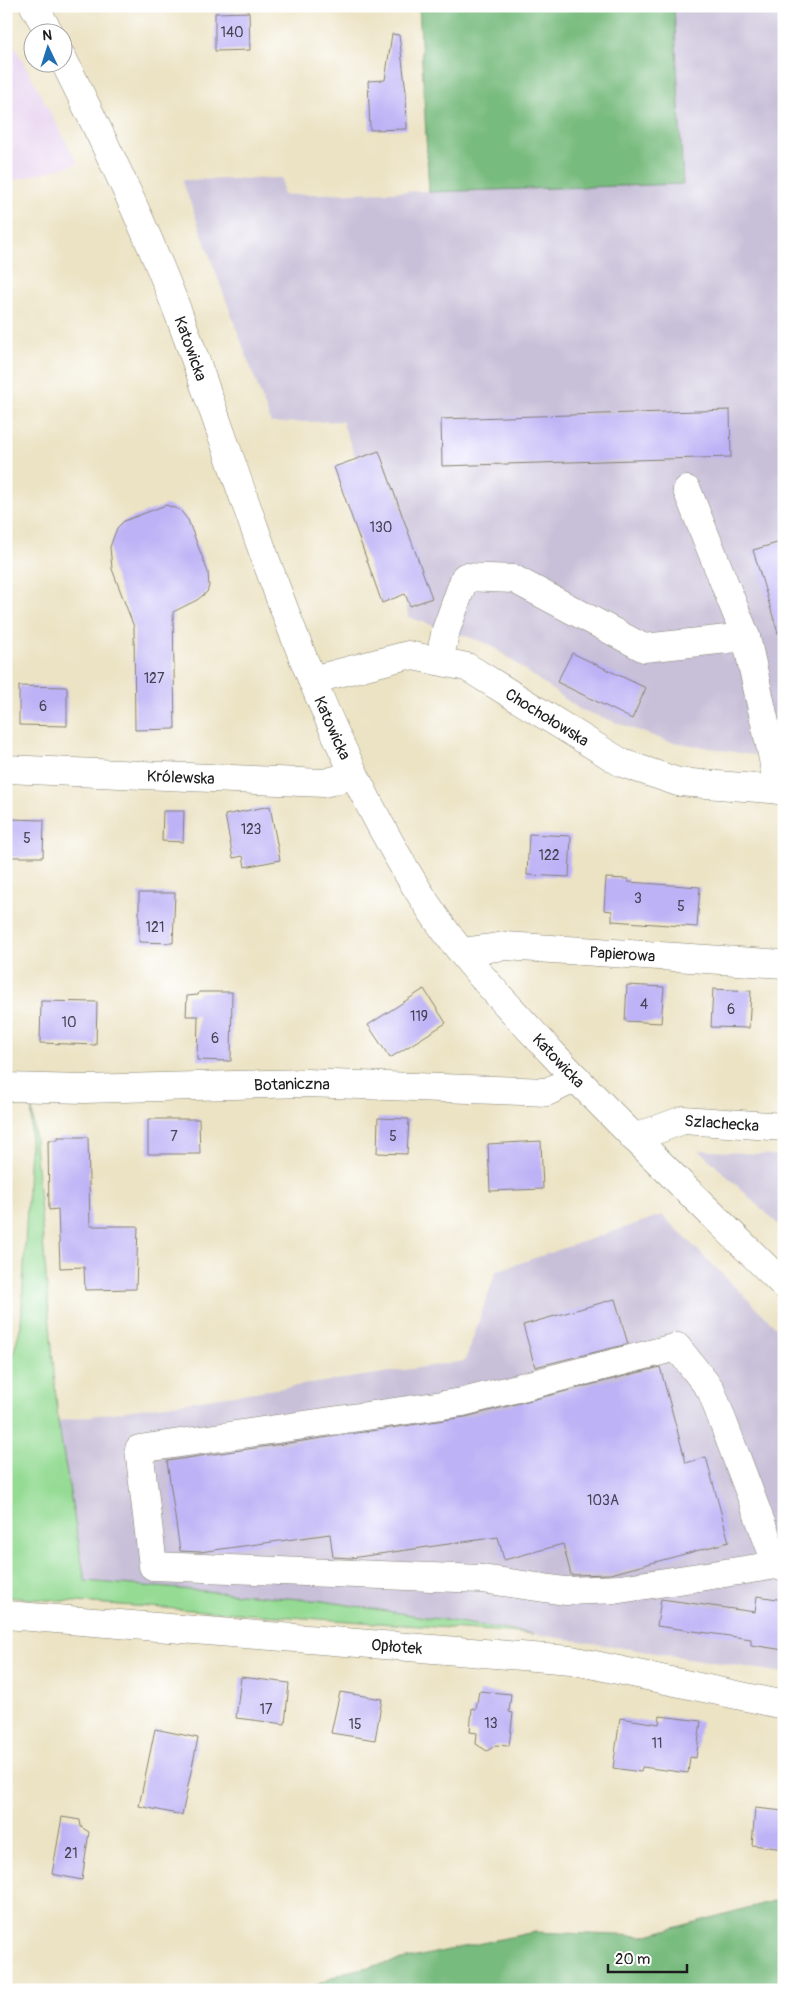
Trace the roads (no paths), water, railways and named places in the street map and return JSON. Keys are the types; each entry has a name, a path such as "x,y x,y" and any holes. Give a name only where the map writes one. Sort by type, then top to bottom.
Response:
{"street":[{"path":"34,6 43,22"},
{"name":"Katowicka","path":"69,72 130,195 188,338 252,520 312,680 374,817 428,906 462,952 516,1015 634,1138 784,1284"},
{"path":"687,490 746,637 780,790"},
{"path":"440,661 446,630 465,577 514,579 644,648 746,637"},
{"name":"Chochołowska","path":"312,680 408,655 467,667 622,763 678,782 780,790"},
{"name":"Królewska","path":"6,769 324,783 354,775"},
{"name":"Papierowa","path":"462,952 505,946 784,964"},
{"name":"Botaniczna","path":"6,1087 84,1090 306,1083 547,1092 576,1078"},
{"name":"Szlachecka","path":"634,1138 683,1120 784,1127"},
{"path":"677,1346 710,1390 780,1567 620,1589 565,1591 482,1578 153,1566 139,1449 463,1402 677,1346"},
{"name":"Opłotek","path":"6,1614 571,1660 784,1705"}]}
